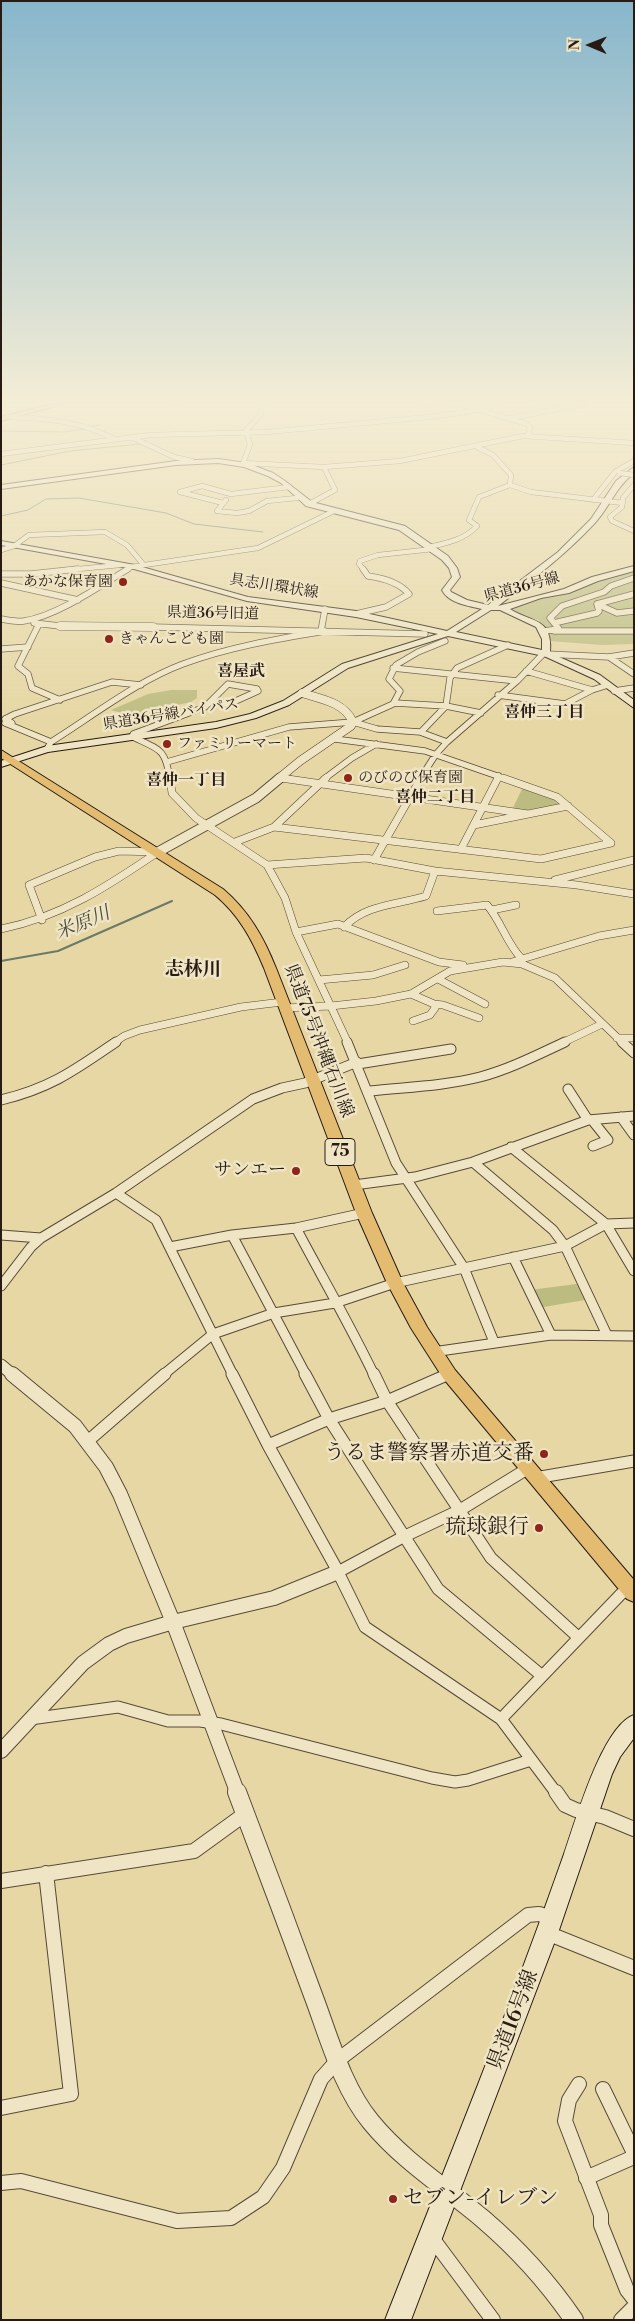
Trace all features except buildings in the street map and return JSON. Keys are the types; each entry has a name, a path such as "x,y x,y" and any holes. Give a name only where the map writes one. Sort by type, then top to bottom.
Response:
{"main road":[{"path":"339,512 402,528 445,558 453,568 456,577 446,590 448,594 464,602 489,608 549,564 572,544 599,512"},
{"name":"具志川環状線","path":"1,543 131,567 247,599 356,614 447,637 508,645 545,654 589,672 634,705"},
{"name":"県道36号線","path":"447,637 489,608 502,608 634,568"},
{"path":"502,608 534,621 544,631 546,641 545,654"},
{"name":"県道36号線バイパス","path":"5,759 49,745 234,722 272,710 345,666 447,637"},
{"name":"県道75号沖縄石川線","path":"5,759 158,852 219,892 246,920 256,935 364,1214 395,1283 434,1352 449,1374 531,1474 632,1589"},
{"name":"県道16号線","path":"398,2320 550,1926 588,1812 607,1762 634,1723"}],"street":[{"path":"230,512 245,512"},
{"path":"1,619 22,621 32,619 78,600 131,567 258,548 331,512"},
{"path":"372,617 374,612 390,606 409,594 404,588 383,578 368,576 358,564 360,561 378,555 431,548 458,539 477,526 469,520 472,512"},
{"path":"616,512 610,519 634,531"},
{"path":"1,550 14,546 30,535 42,533 105,532 127,544 143,564"},
{"path":"1,574 30,574 120,565"},
{"path":"544,631 559,629 550,618 562,606 604,592 610,586 634,578"},
{"path":"1,583 78,600"},
{"path":"597,604 634,594"},
{"path":"554,624 600,611 596,606 597,604"},
{"path":"597,604 617,613 634,611"},
{"path":"356,614 390,606"},
{"path":"5,723 49,745 141,685 182,664 252,644 323,631 325,609"},
{"name":"県道36号旧道","path":"1,625 22,621 60,626 425,634"},
{"path":"39,624 18,666 28,674 32,688 60,700"},
{"path":"544,631 634,631"},
{"path":"395,704 400,691 389,679 393,668 447,637"},
{"path":"421,732 446,706 453,673 457,668 508,645"},
{"path":"1,649 28,647"},
{"path":"374,860 409,797 436,754 498,696 518,681 545,654 610,657 634,653"},
{"path":"610,657 634,674"},
{"path":"393,668 518,681"},
{"path":"526,671 592,690"},
{"path":"5,723 12,723 5,719 112,682 141,685"},
{"path":"210,701 229,704 258,691 228,684 210,701 205,706 141,730 133,734 133,736 161,750 167,762 172,793 196,818 235,842 267,865 285,898 296,932 358,1063 396,1163 464,1268 494,1342"},
{"path":"498,696 565,704 592,690 634,688"},
{"path":"302,693 340,706 350,714 353,722 358,725 386,730 421,732 447,742"},
{"path":"167,762 289,727 353,722 395,704 446,706 481,712"},
{"path":"1,929 42,920 84,900 158,852 256,798 300,761 346,731 353,722"},
{"path":"274,827 541,859 611,843 557,797 425,751 335,739"},
{"path":"235,842 274,827 318,784 352,758 376,744"},
{"path":"461,849 499,776"},
{"path":"280,778 528,814"},
{"path":"474,825 568,806"},
{"path":"42,920 29,885 94,857 119,851 158,852"},
{"path":"267,865 347,858 374,860 435,872 547,882 634,894"},
{"path":"547,882 634,860"},
{"path":"344,927 352,917 368,910 426,896 435,872"},
{"path":"438,911 480,904 486,905 499,918 510,947 521,958"},
{"path":"492,910 516,905"},
{"path":"296,932 338,924 439,962 485,966"},
{"path":"1,1100 30,1094 61,1079 124,1036 140,1030 241,1007 283,1005 331,1006 376,1001 411,994 450,971 511,962 599,936 634,930"},
{"path":"511,962 546,973 555,978 634,1053"},
{"path":"319,980 374,977 386,974 405,965"},
{"path":"438,978 486,1004"},
{"path":"411,994 434,1004 443,1005 479,1018"},
{"path":"413,1021 430,1015 435,1008 434,1004"},
{"path":"370,1091 441,1085 481,1077 516,1064 602,1024"},
{"path":"617,1038 634,1038"},
{"path":"1,1286 31,1247 41,1238 116,1193 253,1099 358,1063 451,1049"},
{"path":"568,1089 590,1120 608,1140 592,1146"},
{"path":"354,1185 416,1177 473,1162 590,1120 634,1116"},
{"path":"621,1117 622,1121 634,1135"},
{"path":"511,1147 606,1224 612,1231 634,1271"},
{"path":"473,1162 553,1230 565,1246 607,1335"},
{"path":"116,1193 156,1220 268,1445 338,1572 365,1627 501,1719 565,1805 634,1829"},
{"path":"170,1247 232,1235 296,1228 364,1214"},
{"path":"88,1441 188,1353 213,1334 274,1313 335,1303 395,1283 565,1246 606,1224 634,1223"},
{"path":"296,1228 335,1303 351,1327 387,1402 491,1558 578,1637"},
{"path":"1,1235 41,1238"},
{"path":"232,1235 329,1419 438,1589 540,1675"},
{"path":"514,1257 551,1335"},
{"path":"434,1352 551,1335 634,1336"},
{"path":"1,1365 59,1411 88,1441 106,1467 120,1494 173,1622 338,2060 352,2090 371,2122 411,2163 516,2248 556,2294 574,2320"},
{"path":"268,1445 329,1419 387,1402 449,1374"},
{"path":"1,1750 95,1652 126,1636 173,1622 274,1598 338,1572 403,1537 531,1474 634,1461"},
{"path":"501,1719 540,1675 621,1594 632,1589"},
{"path":"29,1719 118,1707 168,1721 211,1722 432,1778 455,1782 480,1777 531,1760"},
{"path":"1,1881 194,1851 246,1814"},
{"path":"1,2108 71,2094 46,1874"},
{"path":"1,2182 21,2181 177,2221 231,2218 263,2197 284,2168 321,2079 338,2060 528,1915 539,1914 550,1926 634,1968"},
{"path":"579,2084 569,2100 565,2121 601,2215 601,2225 627,2290 634,2299"},
{"path":"586,2178 634,2155 603,2089"},
{"path":"430,2236 492,2320"},
{"path":"621,2320 634,2307"}],"shaded area":[{"path":"634,570 634,630 548,630 538,620 507,610 541,597"},
{"path":"549,631 634,633 634,644 602,645 549,641"},
{"path":"171,690 197,690 197,698 191,702 168,707 140,718 111,710 148,694"},
{"path":"524,785 568,806 508,818"},
{"path":"584,1283 591,1299 538,1308 530,1290"}],"waterway":[{"path":"1,516 18,512"},
{"path":"162,512 194,524 263,532"},
{"name":"米原川","path":"1,961 58,951 172,901"}],"place":[{"name":"あかな保育園","path":"123,582"},
{"name":"きゃんこども園","path":"109,639"},
{"name":"ファミリーマート","path":"167,744"},
{"name":"のびのび保育園","path":"348,778"},
{"name":"サンエー","path":"296,1171"},
{"name":"うるま警察署赤道交番","path":"544,1454"},
{"name":"琉球銀行","path":"539,1528"},
{"name":"セブン-イレブン","path":"393,2199"}],"district":[{"name":"喜屋武","path":"241,672"},
{"name":"喜仲三丁目","path":"544,713"},
{"name":"喜仲一丁目","path":"186,781"},
{"name":"喜仲二丁目","path":"435,798"},
{"name":"志林川","path":"193,970"}]}
